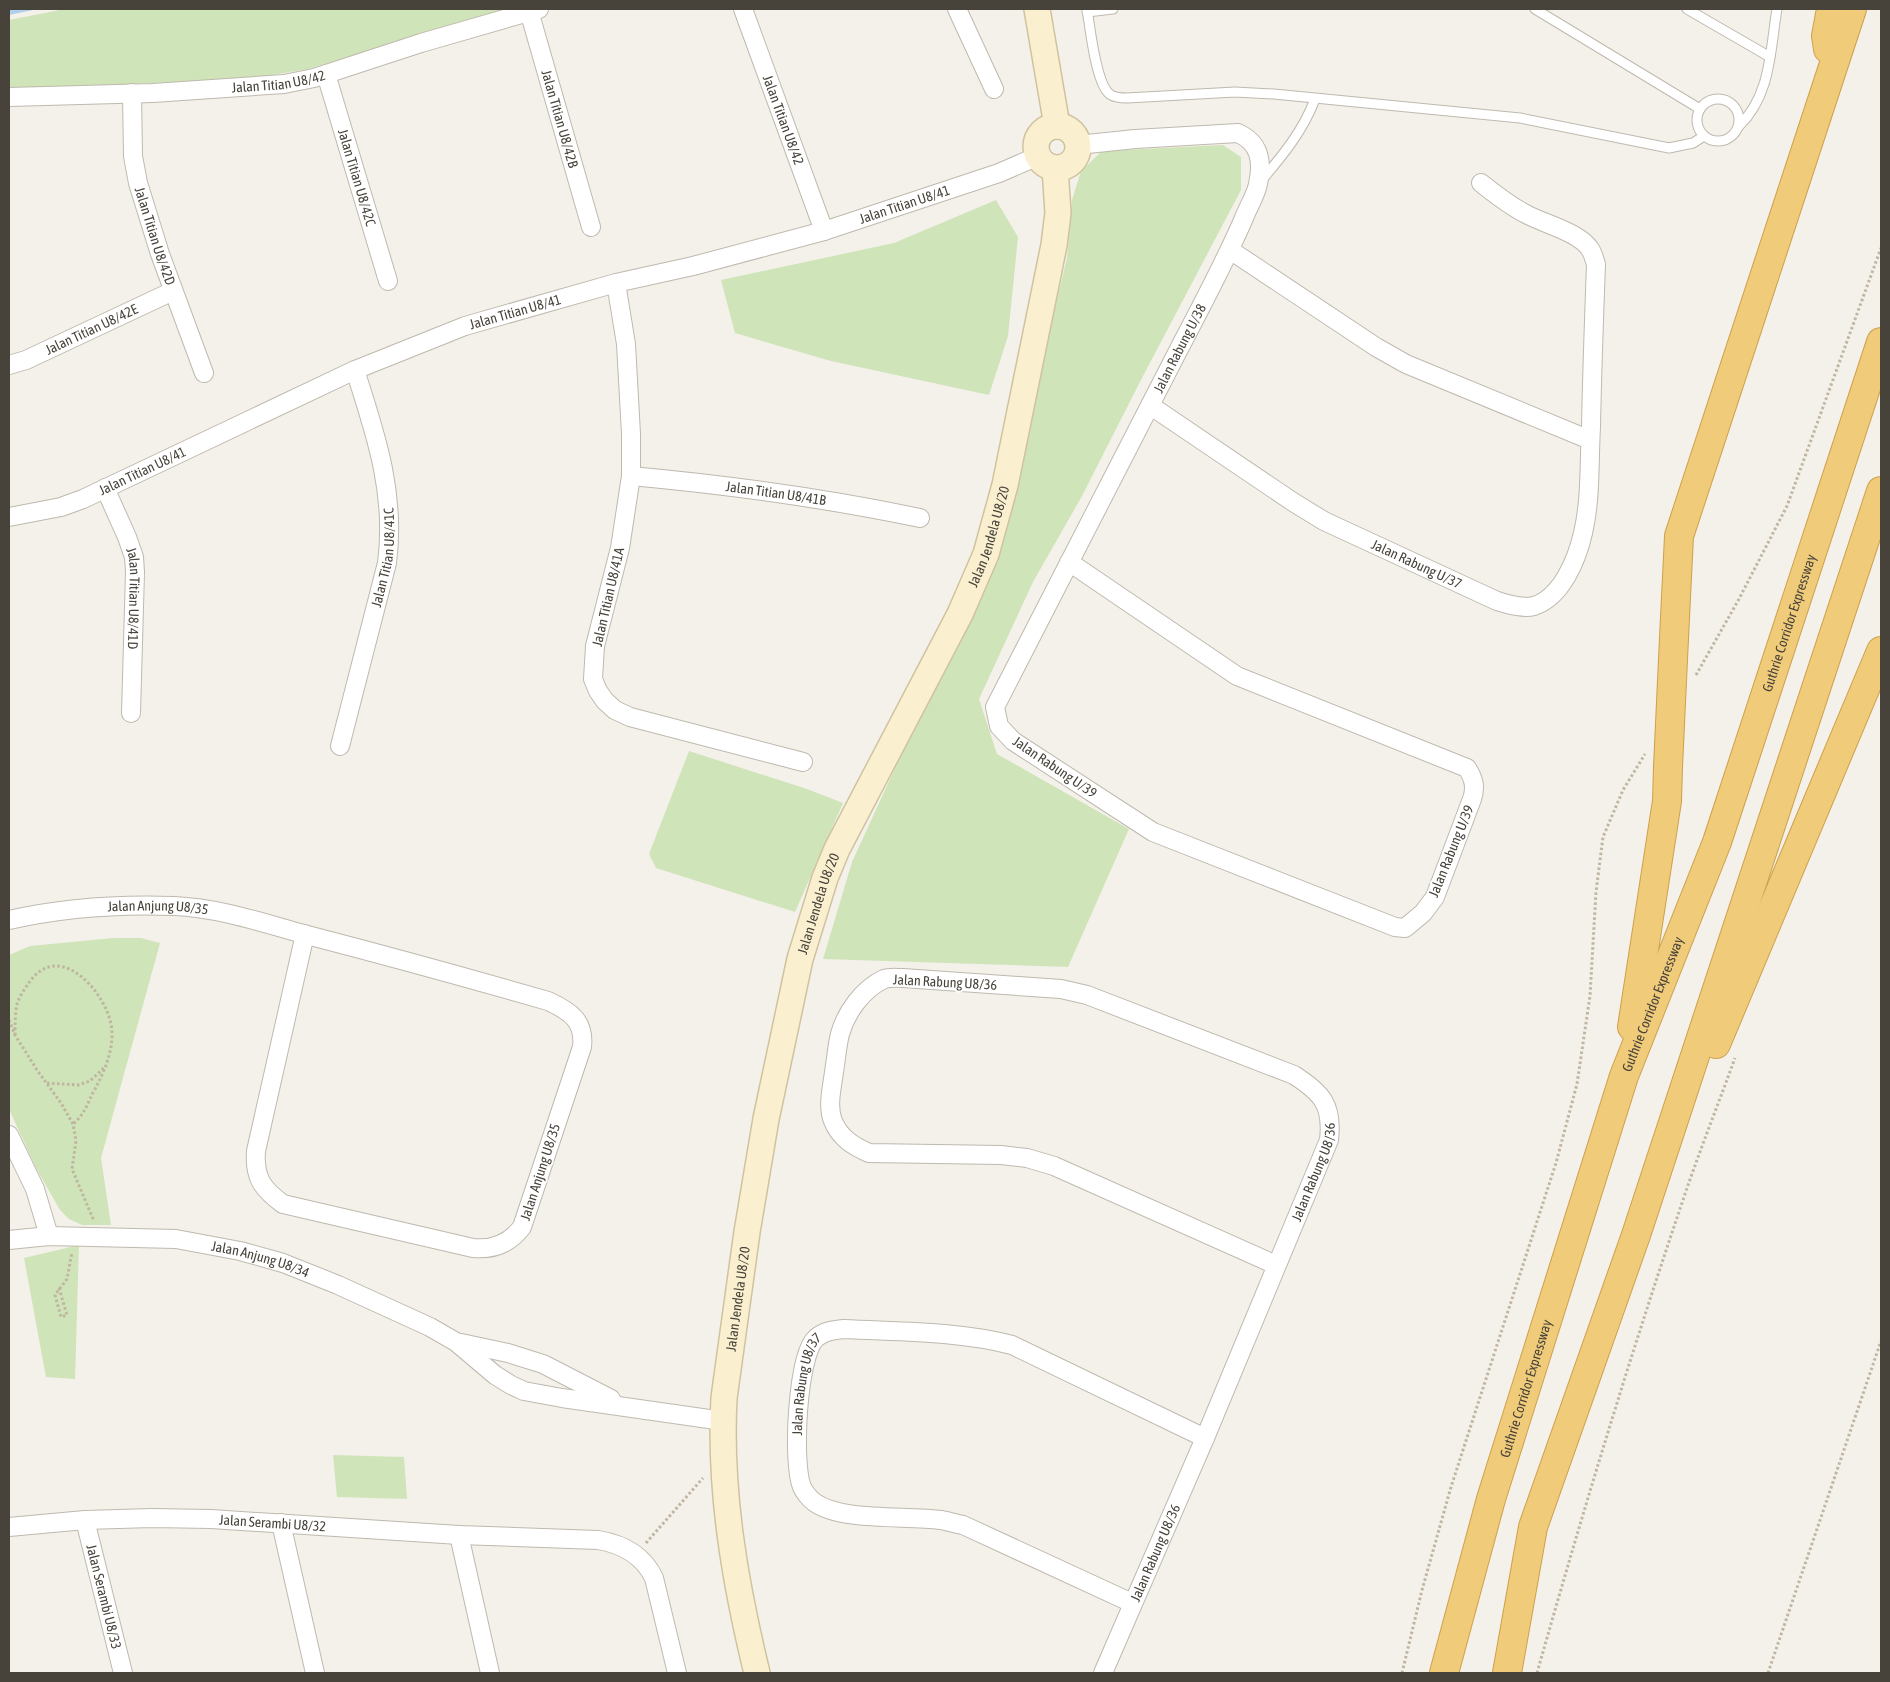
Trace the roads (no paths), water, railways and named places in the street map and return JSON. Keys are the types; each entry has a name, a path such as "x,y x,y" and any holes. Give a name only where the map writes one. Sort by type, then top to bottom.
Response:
{"highway":[{"path":"1831,9 1826,36 1833,70"},
{"path":"1624,1076 1667,801 1679,536 1852,9"},
{"name":"Guthrie Corridor Expressway","path":"1444,1673 1491,1498 1624,1076 1717,842 1881,342"},
{"path":"1507,1673 1533,1526 1636,1235 1881,491"},
{"path":"1636,1235 1881,651"}],"street":[{"name":"Jalan Titian U8/42","path":"743,9 824,231"},
{"path":"957,9 994,89"},
{"path":"1037,9 1057,126"},
{"name":"Jalan Titian U8/42","path":"9,97 132,93 284,84 326,74 421,43 534,10"},
{"name":"Jalan Titian U8/42B","path":"534,10 591,227"},
{"name":"Jalan Titian U8/42C","path":"326,74 388,281"},
{"name":"Jalan Titian U8/42D","path":"132,93 135,170 160,254 204,373"},
{"path":"1057,126 1071,131 1078,145 1078,151 1072,162 1067,166 1047,162 1037,151 1038,139 1045,130 1057,126"},
{"name":"Jalan Rabung U/38","path":"995,707 1230,250 1258,185 1260,157 1255,144 1248,137 1238,133 1078,145"},
{"name":"Jalan Titian U8/41","path":"9,517 61,507 355,370 466,326 616,283 692,266 824,231 999,173 1047,162"},
{"name":"Jalan Jendela U8/20","path":"757,1673 735,1574 728,1513 723,1421 746,1232 766,1119 800,959 825,878 837,849 960,614 986,554 1005,485 1054,245 1058,213 1047,162"},
{"name":"Jalan Rabung U/37","path":"1150,406 1324,521 1496,601 1515,606 1533,606 1545,600 1558,589 1568,573 1583,533 1589,482 1596,264 1590,249 1567,232 1527,215 1508,204 1481,183"},
{"path":"1230,250 1376,347 1406,364 1590,440"},
{"name":"Jalan Titian U8/41A","path":"616,283 626,344 631,434 631,476 620,548 596,646 593,679 598,691 614,710 630,717 803,762"},
{"name":"Jalan Titian U8/42E","path":"9,366 26,360 174,291"},
{"name":"Jalan Titian U8/41C","path":"340,746 387,564 390,542 390,520 384,470 376,435 355,370"},
{"name":"Jalan Titian U8/41B","path":"631,476 775,491 920,518"},
{"name":"Jalan Titian U8/41D","path":"105,488 134,557 131,713"},
{"name":"Jalan Rabung U/39","path":"995,707 999,726 1013,742 1154,832 1395,927 1405,928 1415,921 1435,897 1475,789 1473,776 1467,768 1237,676 1069,562"},
{"name":"Jalan Anjung U8/35","path":"9,920 36,914 118,906 175,906 233,913 548,1001 572,1014 583,1036 582,1047 522,1227 516,1235 505,1243 487,1249 473,1248 283,1204 264,1188 255,1166 256,1152 305,934"},
{"name":"Jalan Rabung U8/36","path":"1103,1673 1205,1438 1329,1140 1331,1123 1328,1107 1320,1095 1294,1075 1087,995 1061,989 886,978 857,1001 847,1017 840,1034 830,1101 832,1120 840,1134 853,1146 869,1153 1001,1155 1027,1158 1054,1166 1276,1265"},
{"path":"9,1135 36,1189 49,1236"},
{"name":"Jalan Anjung U8/34","path":"9,1240 49,1236 176,1239 240,1251 283,1263 386,1306 430,1327 456,1342 495,1375 524,1391 723,1421"},
{"name":"Jalan Rabung U8/37","path":"1132,1603 963,1525 942,1520 848,1514 829,1510 813,1501 802,1487 798,1469 797,1426 806,1355 815,1339 828,1331 844,1329 989,1339 1012,1345 1205,1438"},
{"name":"Jalan Anjung U8/34","path":"456,1342 508,1353 543,1364 583,1386 630,1407"},
{"name":"Jalan Serambi U8/32","path":"9,1527 85,1520 162,1518 281,1523 459,1535 598,1540 618,1546 636,1555 644,1562 654,1578 677,1673"},
{"name":"Jalan Serambi U8/33","path":"85,1520 123,1673"},
{"path":"281,1523 315,1673"},
{"path":"459,1535 490,1673"}],"lane":[{"path":"1113,9 1087,11 1100,81 1110,95 1127,98 1235,92 1520,118 1669,148 1693,143 1704,136"},
{"path":"1535,9 1700,109"},
{"path":"1687,9 1770,57"},
{"path":"1739,126 1738,113 1730,102 1717,99 1704,104 1700,109 1697,120 1700,132 1704,136 1717,142 1724,141 1731,138 1758,104 1765,85 1777,9"},
{"path":"1258,185 1290,148 1306,122 1315,99"}],"water":[{"path":"9,9 38,9 9,15"}]}
